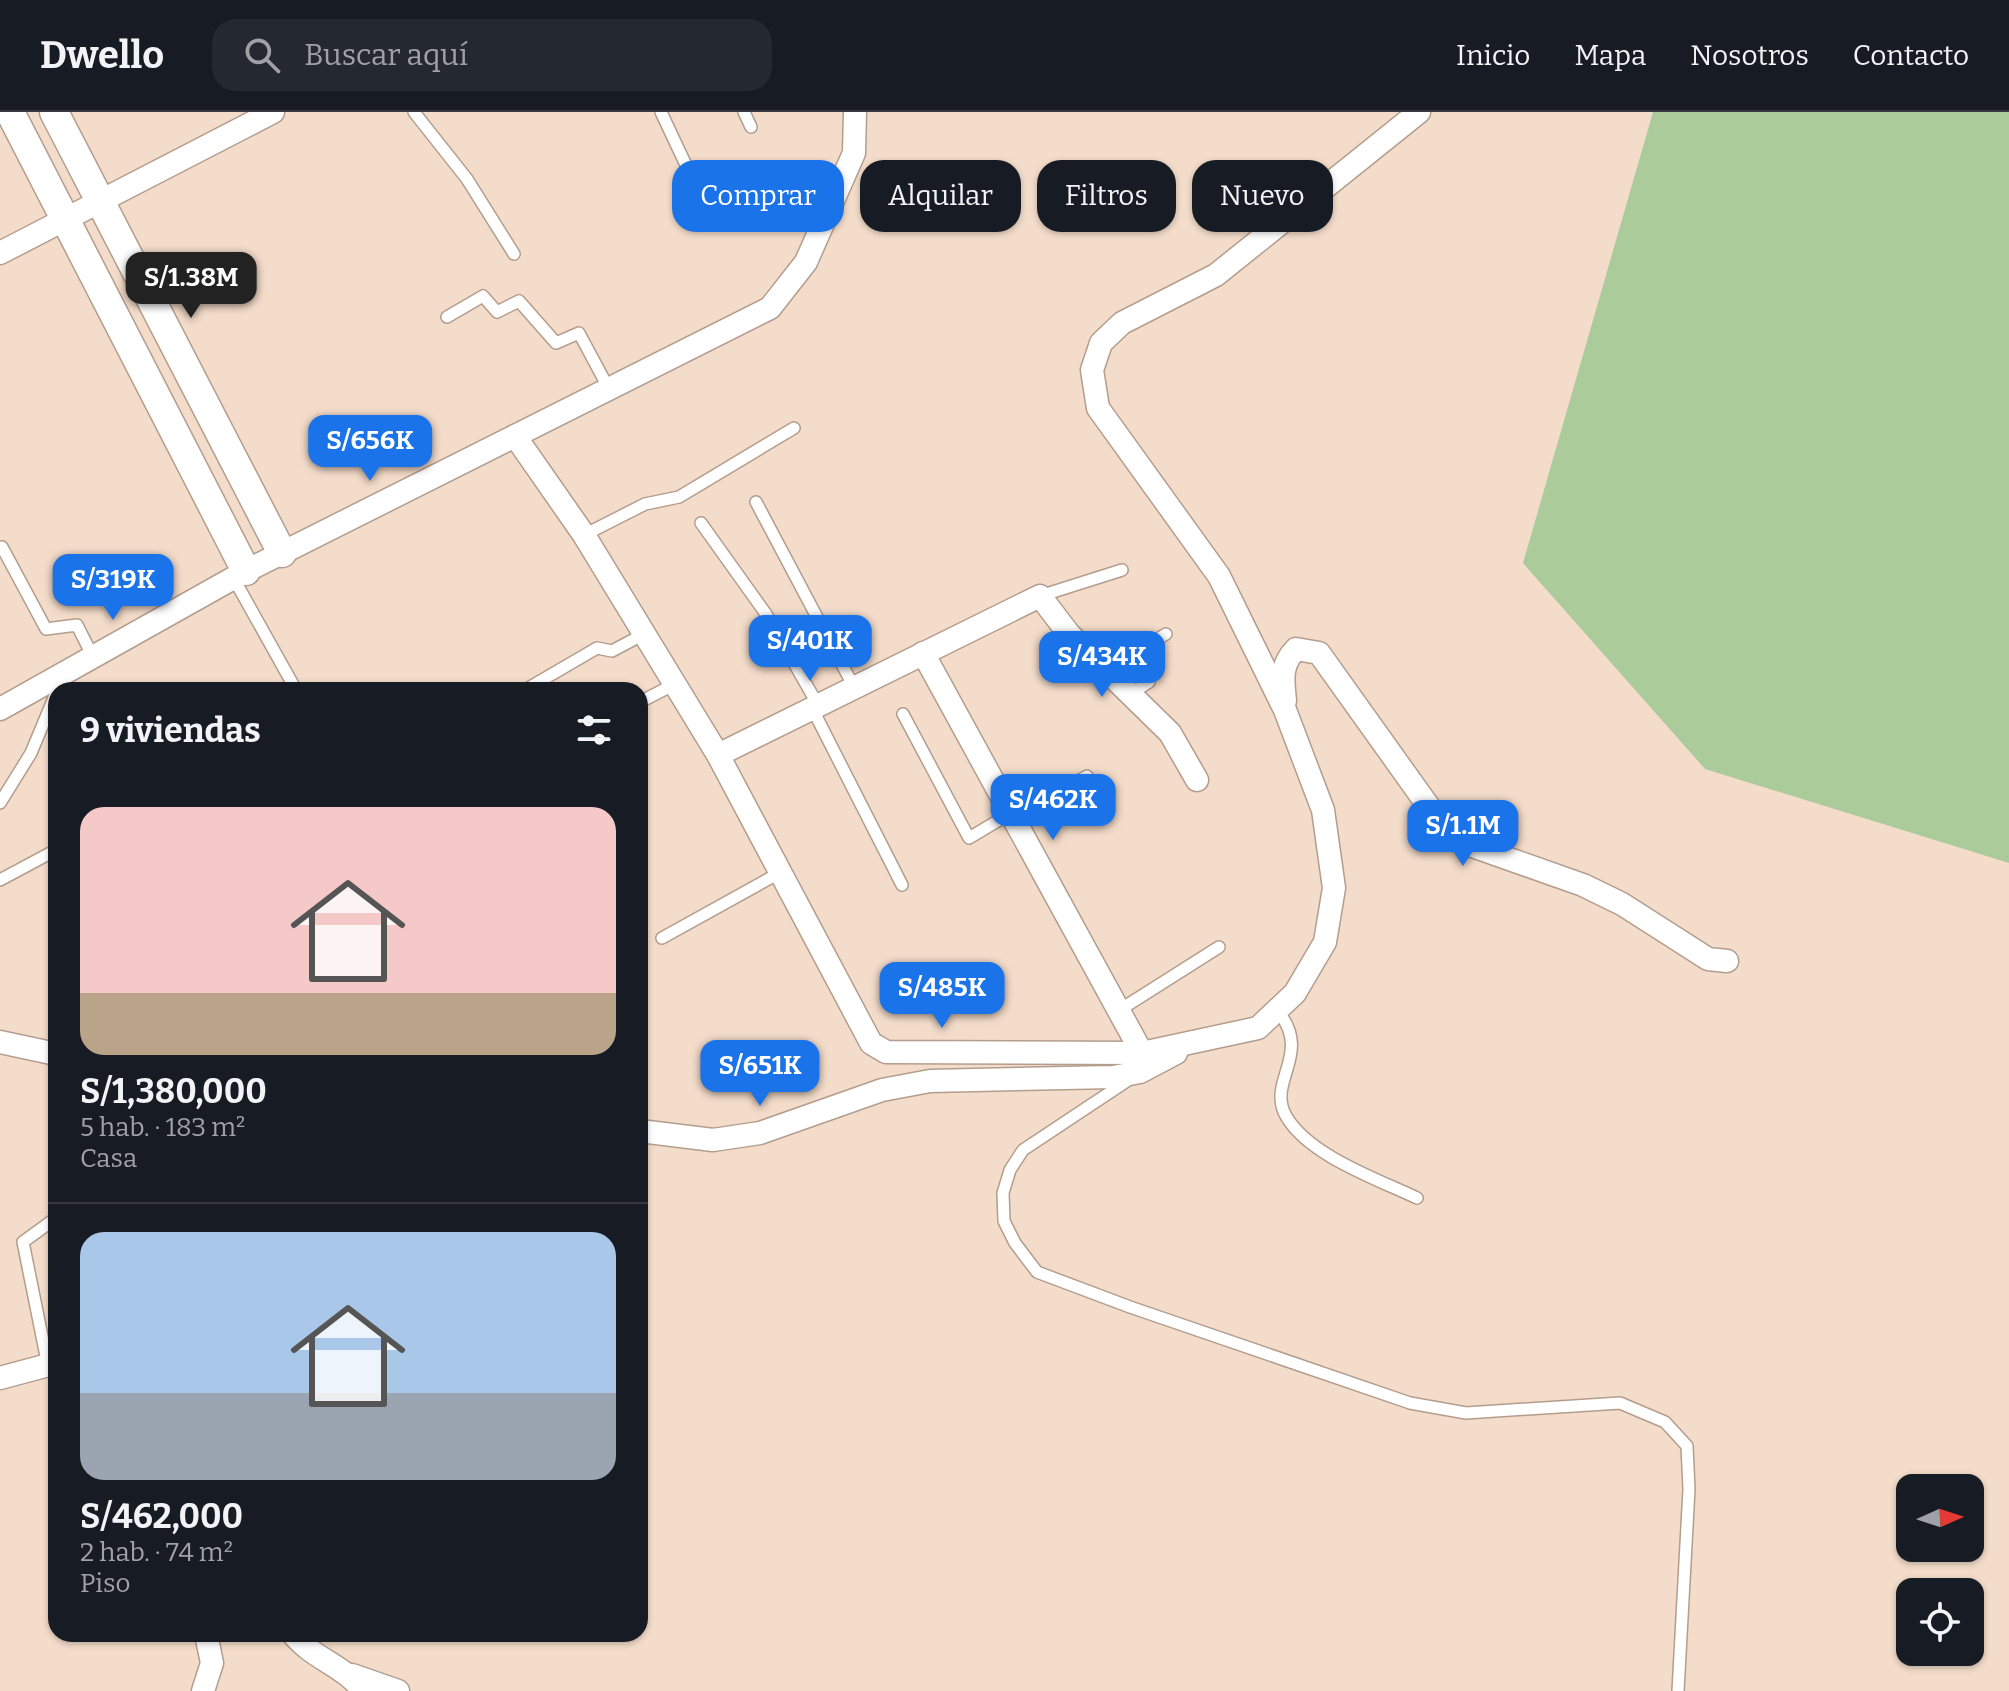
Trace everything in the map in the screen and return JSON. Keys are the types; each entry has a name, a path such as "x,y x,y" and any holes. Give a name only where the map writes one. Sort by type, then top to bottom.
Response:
{"street":[{"path":"10,112 240,575"},
{"path":"54,112 282,553"},
{"path":"0,253 273,112"},
{"path":"69,682 94,659 240,575 770,308 806,262 854,153 855,112"},
{"path":"648,1132 713,1140 760,1133 882,1090 930,1081 1113,1077 1198,1041 1258,1028 1295,993 1325,942 1334,888 1323,810 1285,710 1219,576 1098,408 1092,370 1101,343 1122,323 1216,275 1419,112"},
{"path":"515,436 584,535 718,755 871,1043 886,1052 1141,1063"},
{"path":"718,755 1040,596 1069,634 1170,733 1197,780"},
{"path":"1285,710 1283,673 1286,658 1296,649 1319,653 1434,814 1461,842 1583,885 1622,904 1708,959 1727,961"},
{"path":"923,653 1118,1011 1141,1063"},
{"path":"0,709 48,693"},
{"path":"0,1042 48,1052"},
{"path":"0,1378 48,1365"},
{"path":"203,1691 212,1663 208,1642"},
{"path":"300,1642 309,1652 357,1683 398,1691"}],"lane":[{"path":"414,112 467,179 514,254"},
{"path":"661,112 684,160"},
{"path":"744,112 751,127"},
{"path":"447,317 483,296 497,312 519,301 556,343 579,333 609,389"},
{"path":"584,535 645,504 679,497 794,428"},
{"path":"756,502 854,687"},
{"path":"701,523 766,614 815,706 902,885"},
{"path":"2,547 46,629 77,625 94,659"},
{"path":"1040,596 1122,570"},
{"path":"240,575 292,682"},
{"path":"539,682 597,648 612,651 644,634"},
{"path":"1130,694 1149,682 1134,653 1166,634"},
{"path":"648,698 675,684"},
{"path":"903,714 969,838 1087,776"},
{"path":"0,803 31,753 48,717"},
{"path":"0,880 48,854"},
{"path":"662,938 781,872"},
{"path":"1118,1011 1219,947"},
{"path":"1277,1010 1290,1026 1292,1041 1282,1089 1286,1117 1319,1150 1417,1198"},
{"path":"1141,1063 1023,1150 1010,1170 1003,1193 1004,1221 1015,1243 1037,1272 1410,1403 1466,1413 1620,1403 1665,1422 1687,1446 1689,1489 1678,1691"},
{"path":"48,1224 23,1242 48,1347"}],"green space":[{"path":"1653,112 2009,112 2009,863 1705,769 1523,563"}]}
